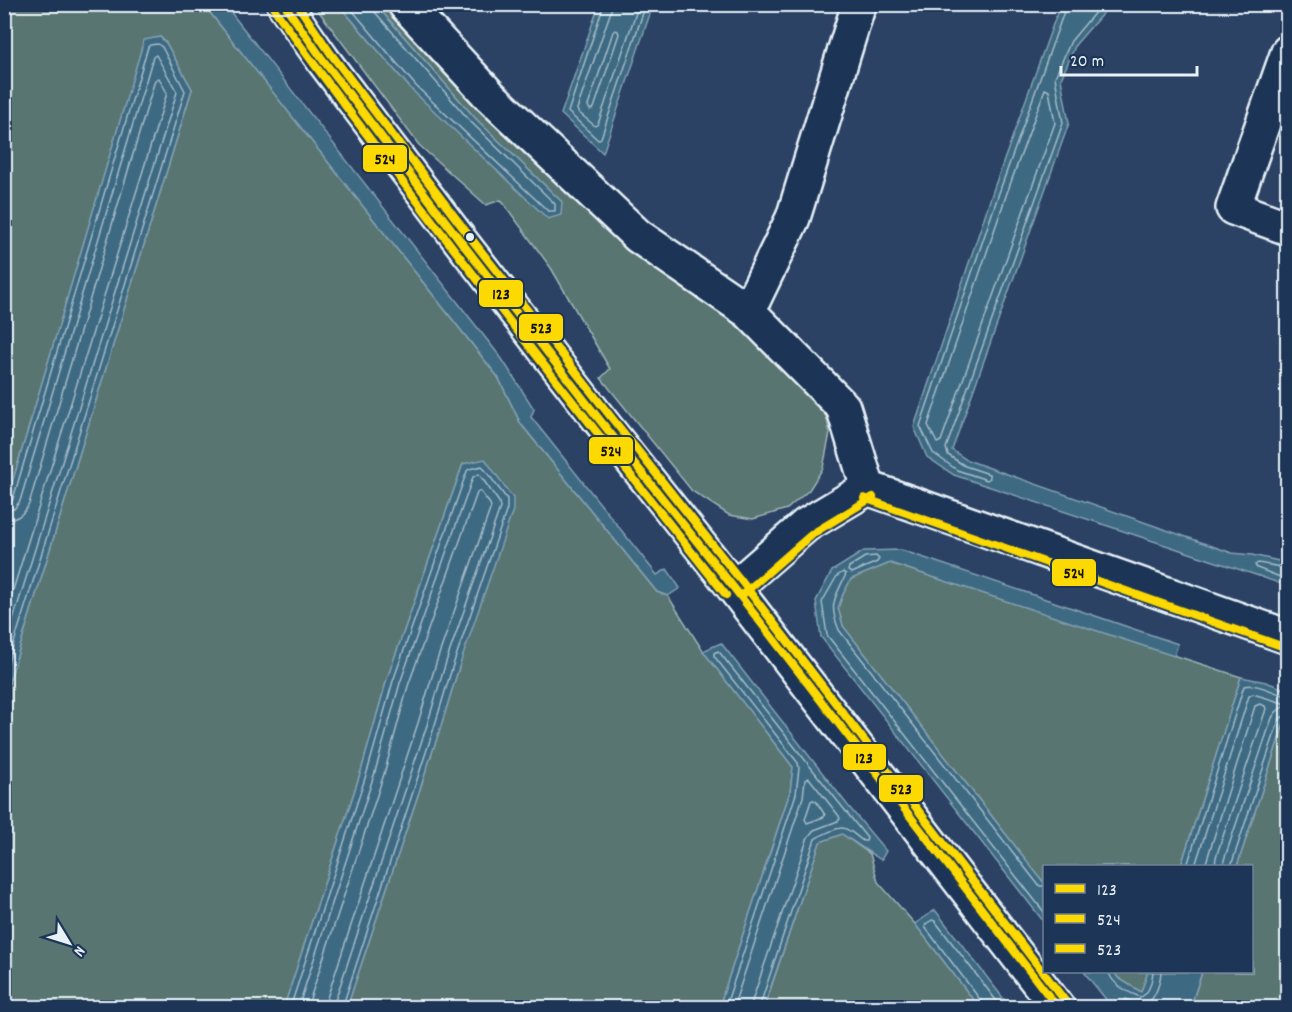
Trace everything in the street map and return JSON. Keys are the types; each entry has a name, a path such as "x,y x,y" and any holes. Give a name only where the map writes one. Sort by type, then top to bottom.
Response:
{"street":[{"path":"284,4 322,60 462,243 735,588 1058,1008"},
{"path":"405,4 490,96 638,236 748,311 843,408 868,488"},
{"path":"748,311 793,218 859,4"},
{"path":"1287,52 1233,208 1287,228"},
{"path":"735,588 806,525 868,488"},
{"path":"868,488 1287,637"}],"green space":[{"path":"5,5 204,5 498,377 521,424 657,592 668,596 703,651 793,767 790,792 719,1007 347,1007 459,667 463,464 387,679 362,768 284,1007 5,1007 5,695 192,89 166,43 160,37 144,41 5,507"},
{"path":"314,5 339,5 412,90 562,202 476,119 376,5 388,5 696,294 805,379 824,407 830,433 823,468 809,490 787,509 753,519 729,515 692,491 601,378 610,369 551,268 501,200 486,205 419,145"},
{"path":"890,563 1241,677 1181,865 1043,865 1043,882 843,626 838,608 851,579"},
{"path":"1287,714 1287,1007 1190,1008 1202,973 1253,973 1253,865 1237,865"},
{"path":"842,834 870,854 878,882 915,924 979,1007 764,1008 820,842"},
{"path":"1115,973 1148,973 1141,992 1118,978"}],"water":[{"path":"204,5 225,5 502,359 534,409 531,417 657,575 667,569 680,588 668,596 657,592 521,424 498,377"},
{"path":"339,5 376,5 476,119 562,202 561,215 548,219 412,90"},
{"path":"599,5 653,5 603,153 561,114"},
{"path":"1060,5 1110,5 1076,44 1061,79 1069,123 952,450 967,460 1232,553 1279,561 1287,537 1287,586 954,475 927,457 914,427 994,188"},
{"path":"160,37 166,43 192,89 5,695 5,507 144,40"},
{"path":"485,459 513,498 513,510 347,1007 284,1007 362,768 387,679 463,464"},
{"path":"901,550 1178,644 1174,656 890,563 851,579 843,594 838,608 843,626 1043,882 1043,921 821,637 816,601 832,571 864,551"},
{"path":"721,643 886,851 881,860 842,834 820,842 764,1007 719,1007 790,792 793,767 703,651"},
{"path":"1241,677 1266,682 1287,690 1287,714 1237,865 1181,865"},
{"path":"935,910 1010,1007 979,1007 915,924"},
{"path":"1085,973 1115,973 1118,978 1141,992 1148,973 1202,973 1190,1008 1112,1007"}],"transit line":[{"name":"123","path":"284,4 323,60 462,243 734,588 1058,1008"},
{"name":"523","path":"297,4 331,54 470,237 742,582 1043,972"},
{"name":"524","path":"275,10 461,259 726,595"},
{"name":"524","path":"741,596 812,534 873,497"},
{"name":"524","path":"864,498 1284,647"},
{"name":"523","path":"1044,973 1066,1002"}]}
